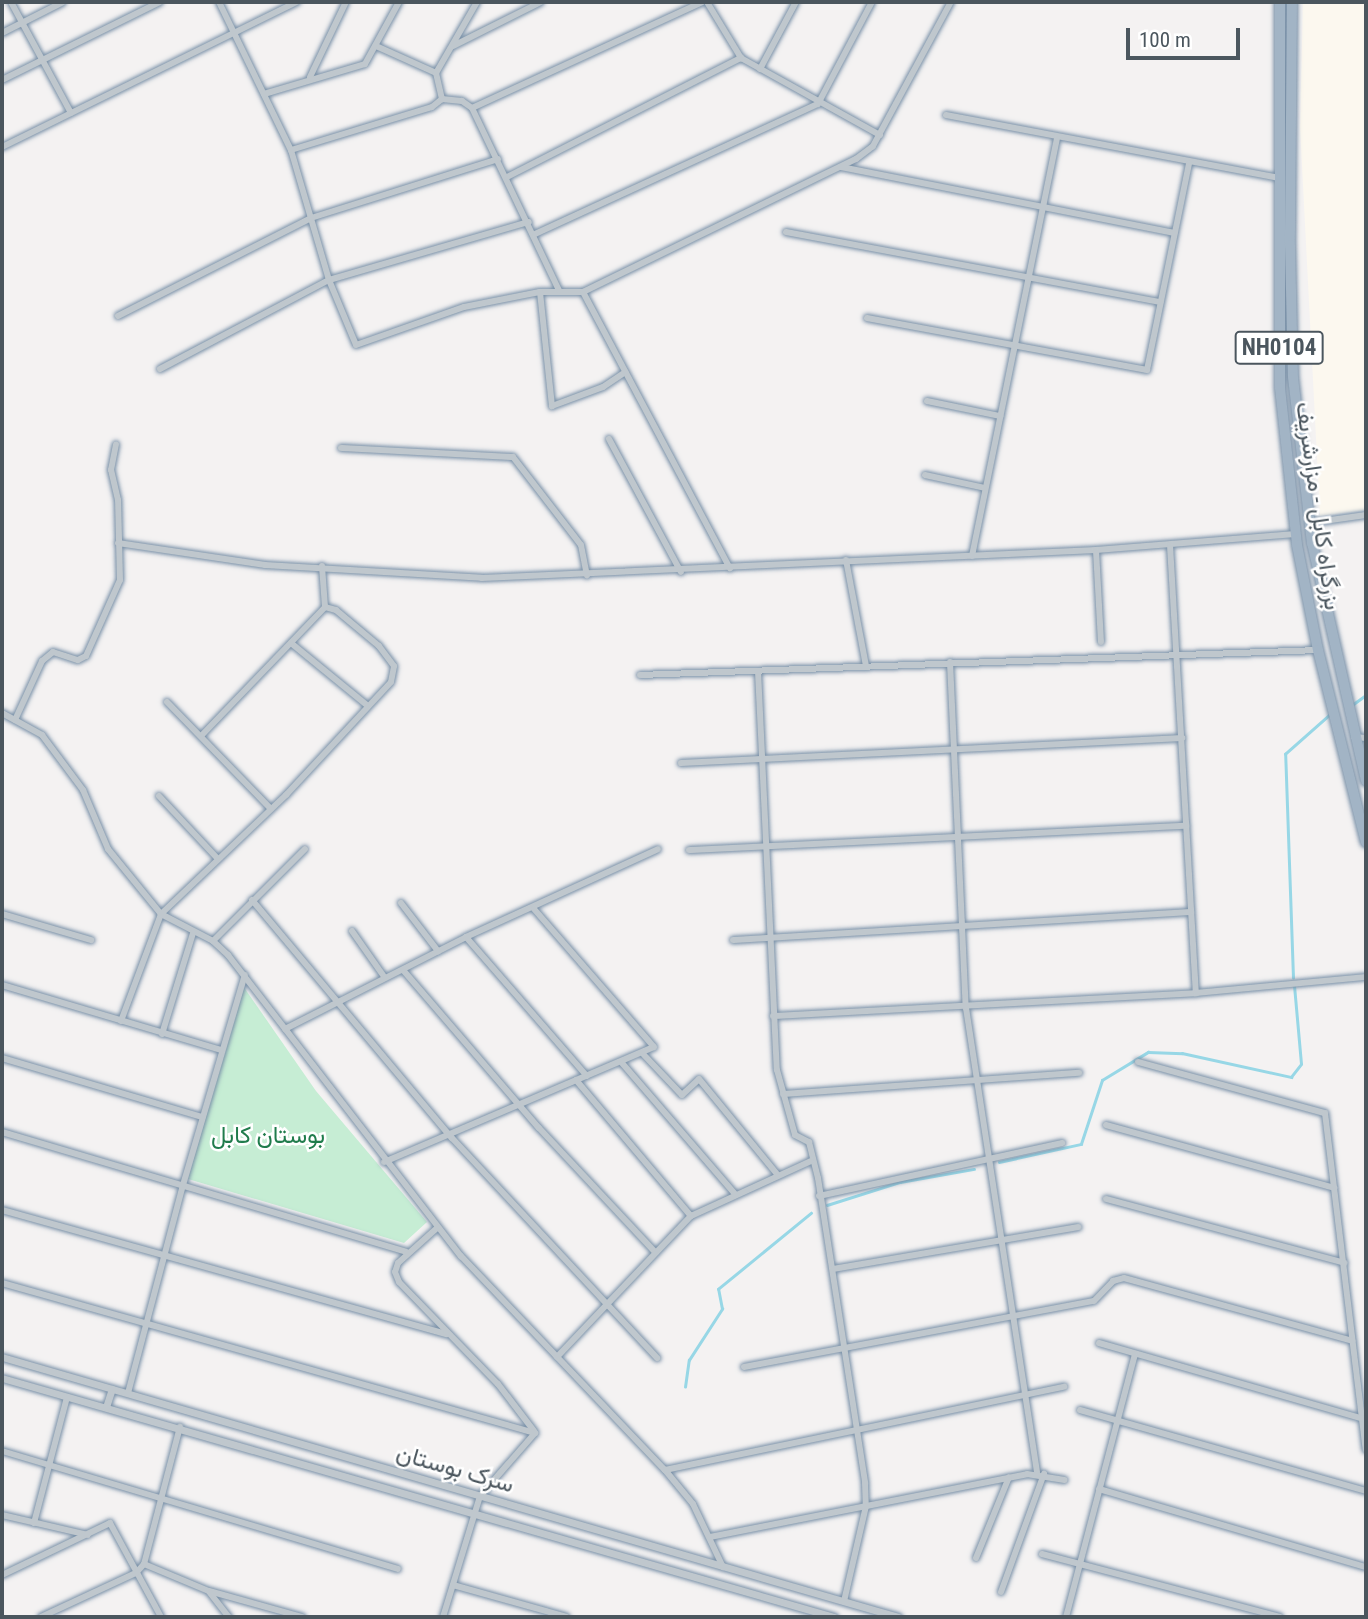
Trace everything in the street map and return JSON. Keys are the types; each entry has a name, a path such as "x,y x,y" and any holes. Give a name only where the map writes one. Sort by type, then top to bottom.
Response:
{"highway":[{"name":"بزرگراه کابل - مزارشریف","path":"1280,2 1280,387 1295,534 1317,645 1366,842"},
{"name":"بزرگراه کابل - مزارشریف","path":"1292,2 1293,377 1312,543 1354,737"},
{"path":"1280,35 1292,35"},
{"path":"1279,123 1291,124"},
{"path":"1279,310 1292,309"},
{"path":"1297,545 1312,543"},
{"path":"1317,645 1331,638"},
{"name":"NH0104","path":"1354,737 1366,781"}],"street":[{"path":"10,2 71,113"},
{"path":"2,33 63,2"},
{"path":"2,80 160,2"},
{"path":"219,2 291,150 329,280 356,345 464,307 540,292 583,292 839,166 873,146 950,2"},
{"path":"2,147 234,30 297,2"},
{"path":"310,77 346,2"},
{"path":"264,94 310,77 365,64 399,2"},
{"path":"442,99 436,73 477,2"},
{"path":"453,46 541,2"},
{"path":"442,99 472,108 702,2"},
{"path":"711,2 741,58 818,104 880,135"},
{"path":"760,69 796,2"},
{"path":"535,234 818,104 872,2"},
{"path":"376,46 436,73"},
{"path":"507,177 741,58"},
{"path":"291,150 432,107 442,99"},
{"path":"472,108 535,234 559,290"},
{"path":"946,115 1278,178"},
{"path":"972,556 1057,138"},
{"path":"118,316 311,218 498,159"},
{"path":"867,318 1143,372 1161,302 1189,163"},
{"path":"839,166 1175,233"},
{"path":"160,369 329,280 529,222"},
{"path":"786,232 1161,302"},
{"path":"540,292 552,407 603,387 625,372"},
{"path":"583,292 730,568"},
{"path":"927,401 1000,416"},
{"path":"610,439 681,572"},
{"path":"15,720 42,661 53,652 78,660 86,656 120,580 118,500 111,470 116,444"},
{"path":"341,448 513,457 581,545 587,575"},
{"path":"925,475 985,488"},
{"path":"1309,523 1366,515"},
{"path":"118,543 265,565 322,566 384,575 587,575 681,572 846,560 1096,550 1295,534"},
{"path":"1170,545 1196,993"},
{"path":"1096,550 1101,642"},
{"path":"846,560 866,666"},
{"path":"202,735 326,607 322,566"},
{"path":"121,1021 161,914 271,809 390,682 394,666 358,627 326,607"},
{"path":"291,643 368,706"},
{"path":"640,675 1178,654 1317,645"},
{"path":"950,662 952,747 965,923 966,1008 985,1157 1002,1240 1040,1474 1001,1592"},
{"path":"758,671 774,1016 783,1094 795,1135 809,1142 811,1161 818,1178 866,1506 844,1601"},
{"path":"167,702 271,809"},
{"path":"2,713 42,735 83,790 107,849 161,914 213,941 245,975 384,1162 437,1228 665,1470 693,1504 723,1567"},
{"path":"1354,737 1366,738"},
{"path":"681,763 952,747 1182,738"},
{"path":"159,796 218,859"},
{"path":"689,850 765,849 1186,826"},
{"path":"213,941 305,849"},
{"path":"285,1029 466,937 534,909 658,849"},
{"path":"252,900 335,1002 381,1049 448,1132 657,1358"},
{"path":"401,903 438,951"},
{"path":"384,1162 448,1132 644,1055 654,1047 534,909"},
{"path":"733,940 965,923 1191,912"},
{"path":"2,914 91,940"},
{"path":"352,931 385,978"},
{"path":"162,1034 194,933"},
{"path":"466,937 587,1076"},
{"path":"403,970 654,1251"},
{"path":"128,1393 183,1185 245,975"},
{"path":"774,1016 966,1008 1196,993 1366,976"},
{"path":"2,985 222,1051"},
{"path":"644,1055 682,1095 699,1079 777,1174"},
{"path":"2,1058 203,1117"},
{"path":"1138,1062 1325,1113 1366,1450"},
{"path":"621,1063 735,1194"},
{"path":"783,1094 1079,1073"},
{"path":"576,1080 691,1216"},
{"path":"1106,1125 1334,1188"},
{"path":"2,1132 406,1252"},
{"path":"819,1196 985,1157 1062,1143"},
{"path":"557,1357 608,1305 654,1251 691,1216 777,1174 811,1161"},
{"path":"1106,1199 1345,1263"},
{"path":"2,1210 447,1334"},
{"path":"833,1269 1079,1227"},
{"path":"437,1228 406,1252 395,1272 399,1282 498,1384 535,1433"},
{"path":"744,1367 844,1351 1094,1301 1113,1281 1133,1278 1352,1341"},
{"path":"2,1283 535,1433"},
{"path":"1099,1343 1364,1418"},
{"path":"1066,1617 1135,1354"},
{"name":"سرک بوستان","path":"2,1357 898,1617"},
{"name":"سرک بوستان","path":"2,1378 835,1617"},
{"path":"665,1470 856,1428 1064,1387"},
{"path":"107,1407 112,1389"},
{"path":"33,1523 68,1397"},
{"path":"1080,1410 1366,1491"},
{"path":"41,1617 135,1573 144,1564 180,1427"},
{"path":"443,1617 480,1496 535,1433"},
{"path":"2,1451 398,1569"},
{"path":"710,1537 1009,1477 1040,1474 1065,1480"},
{"path":"976,1558 1009,1477"},
{"path":"1099,1489 1366,1566"},
{"path":"2,1515 88,1535"},
{"path":"2,1575 110,1523 160,1617"},
{"path":"1042,1554 1280,1617"},
{"path":"144,1564 209,1591 302,1617"},
{"path":"453,1585 567,1617"},
{"path":"209,1591 229,1617"}],"shaded area":[{"path":"1303,2 1366,2 1366,510 1320,516 1300,127"}],"green space":[{"name":"بوستان کابل","path":"243,986 316,1091 427,1222 404,1243 188,1179"}],"waterway":[{"path":"1352,705 1366,695"},
{"path":"1293,978 1285,754 1330,714"},
{"path":"999,1162 1081,1144 1102,1080 1148,1052 1182,1053 1291,1077 1301,1064 1294,986"},
{"path":"827,1205 900,1182 974,1169"},
{"path":"685,1387 689,1360 722,1309 718,1289 811,1213"}]}
